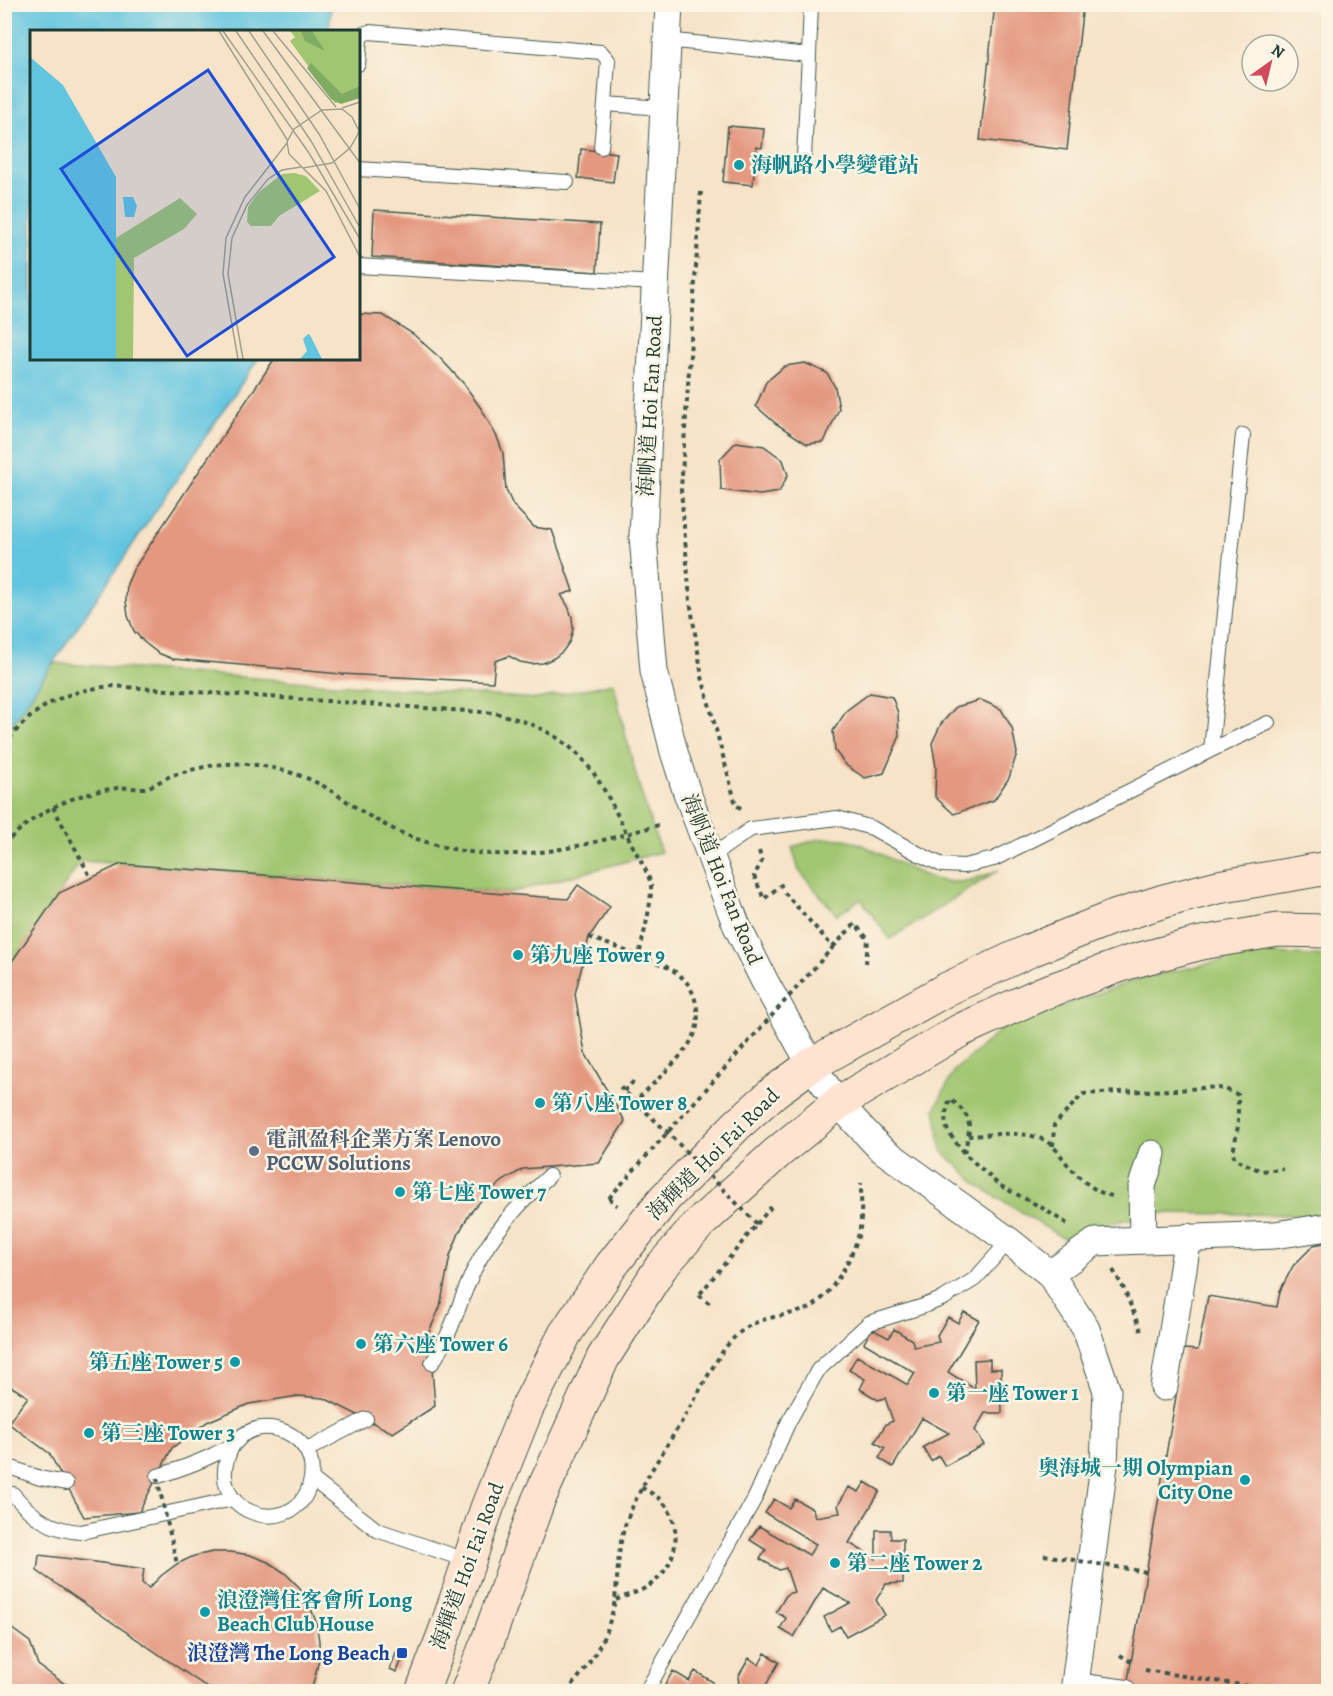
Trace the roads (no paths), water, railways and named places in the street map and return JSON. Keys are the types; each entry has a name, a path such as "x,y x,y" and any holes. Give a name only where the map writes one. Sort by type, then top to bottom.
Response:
{"street":[{"name":"海帆道 Hoi Fan Road","path":"669,4 643,536 654,670 674,752 736,924 811,1065 838,1103 880,1148 1009,1241 1050,1274 1086,1329 1107,1391 1104,1465 1075,1686"},
{"name":"海輝道 Hoi Fai Road","path":"422,1692 487,1508 527,1408 566,1334 611,1266 665,1198 729,1133 774,1092 811,1065 947,989 1031,950 1112,918 1164,901 1218,887 1329,868"},
{"name":"海輝道 Hoi Fai Road","path":"467,1692 538,1501 603,1358 661,1267 699,1224 777,1153 838,1103 961,1029 1004,1009 1130,962 1243,934 1278,930 1329,930"},
{"path":"1143,1239 1142,1195 1145,1171 1152,1154"},
{"path":"1050,1274 1095,1242 1275,1235 1329,1227"},
{"path":"1164,1388 1188,1237"}],"lane":[{"path":"804,157 811,4"},
{"path":"360,39 363,34 369,32 601,52 608,60 602,147"},
{"path":"666,40 808,55"},
{"path":"605,104 663,108"},
{"path":"360,169 567,182"},
{"path":"360,266 656,283"},
{"path":"1211,750 1243,435"},
{"path":"710,856 752,829 837,818 872,828 942,865 964,866 994,859 1268,723"},
{"path":"432,1363 451,1329 475,1269 491,1241 521,1203 549,1176"},
{"path":"646,1692 755,1498 789,1421 818,1370 868,1323 944,1298 975,1279 1009,1241"},
{"path":"307,1450 366,1419"},
{"path":"271,1428 285,1431 298,1439 307,1450 312,1464 312,1479 307,1493 298,1504 286,1512 272,1516 244,1509 233,1499 226,1486 224,1472 226,1458 233,1445 243,1435 256,1429 271,1428"},
{"path":"157,1477 233,1445"},
{"path":"4,1465 40,1478 66,1483"},
{"path":"312,1479 377,1530 469,1561"},
{"path":"13,1494 25,1509 40,1521 67,1531 81,1532 233,1499"},
{"path":"1075,1686 1127,1687"}],"water":[{"path":"5,4 331,5 329,30 30,30 30,360 257,360 5,734"}],"place":[{"name":"海帆路小學變電站","path":"739,165"},
{"name":"第九座 Tower 9","path":"518,955"},
{"name":"第八座 Tower 8","path":"540,1103"},
{"name":"電訊盈科企業方案 Lenovo PCCW Solutions","path":"254,1151"},
{"name":"第七座 Tower 7","path":"400,1192"},
{"name":"第六座 Tower 6","path":"361,1344"},
{"name":"第五座 Tower 5","path":"235,1362"},
{"name":"第一座 Tower 1","path":"934,1393"},
{"name":"第三座 Tower 3","path":"89,1433"},
{"name":"奧海城一期 Olympian City One","path":"1245,1480"},
{"name":"第二座 Tower 2","path":"835,1563"},
{"name":"浪澄灣住客會所 Long Beach Club House","path":"205,1612"},
{"name":"浪澄灣 The Long Beach","path":"402,1653"}]}
